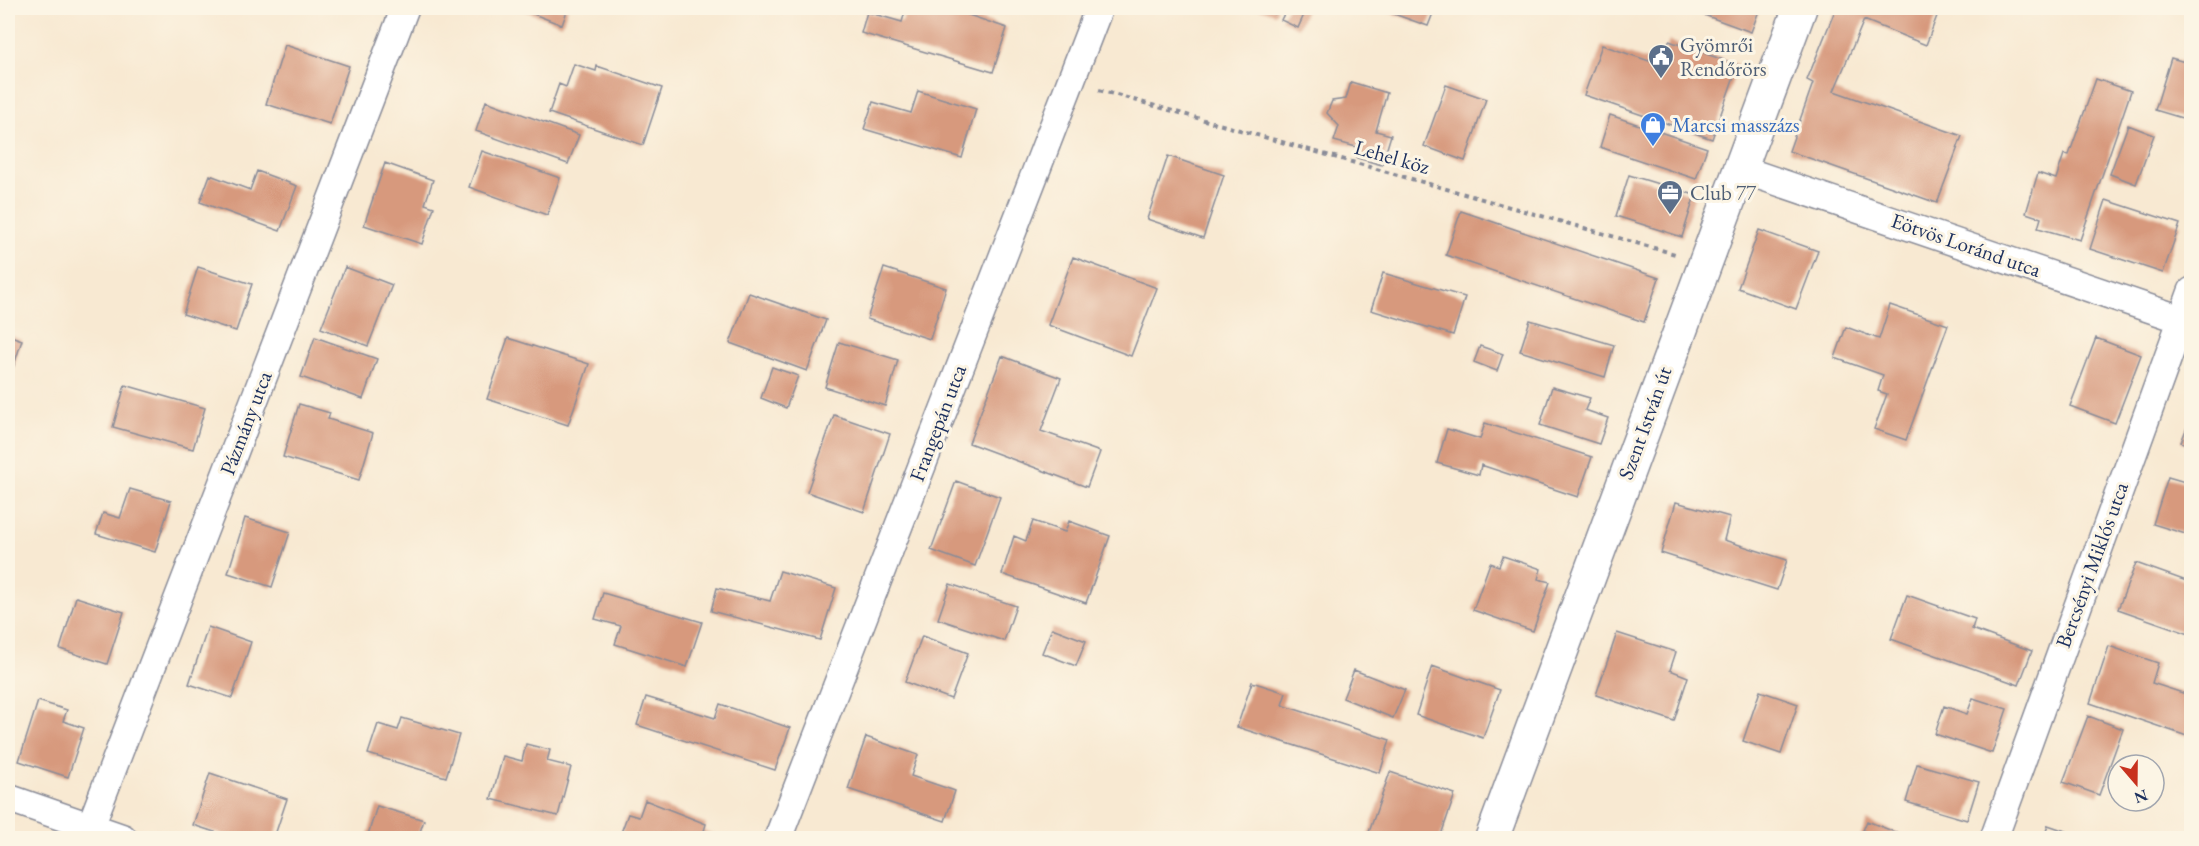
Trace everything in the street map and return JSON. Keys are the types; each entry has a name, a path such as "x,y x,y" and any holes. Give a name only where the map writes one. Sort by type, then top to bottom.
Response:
{"street":[{"name":"Pázmány utca","path":"88,832 405,8"},
{"name":"Frangepán utca","path":"778,838 1099,8"},
{"name":"Szent István út","path":"1492,838 1800,8"},
{"name":"Eötvös Loránd utca","path":"1740,169 2186,321"},
{"name":"Bercsényi Miklós utca","path":"1994,838 2186,321 2192,291"},
{"path":"8,798 88,832 123,838"}],"path":[{"name":"Lehel köz","path":"1070,82 1704,262"}],"building":[{"path":"518,8 568,8 562,25"},
{"path":"906,8 948,8 1007,28 993,72 861,33 867,12 902,22"},
{"path":"1258,8 1278,8 1275,14"},
{"path":"1287,8 1307,8 1298,28 1281,20"},
{"path":"1377,8 1435,8 1428,26"},
{"path":"1685,8 1760,8 1751,32"},
{"path":"1836,8 1940,8 1926,45 1864,20 1834,91 1962,136 1937,203 1789,151 1813,83 1807,80"},
{"name":"Gyömrői Rendőrörs","path":"1669,41 1738,65 1712,139 1584,95 1602,45 1661,65"},
{"path":"285,45 349,66 330,124 266,104"},
{"path":"2171,58 2192,64 2192,121 2155,110"},
{"path":"574,64 596,71 597,66 662,88 643,145 549,113 559,84 566,87"},
{"path":"2096,79 2131,91 2080,240 2038,228 2041,218 2026,213 2038,173 2056,179 2064,154 2069,155"},
{"path":"1351,82 1387,93 1376,131 1391,135 1382,165 1357,158 1360,148 1334,141 1339,126 1327,113 1332,101 1346,99"},
{"path":"1446,85 1486,99 1465,161 1424,146"},
{"path":"918,91 976,109 962,158 864,129 873,102 911,113"},
{"path":"486,101 579,135 568,164 476,131"},
{"name":"Marcsi masszázs","path":"1610,115 1707,148 1696,179 1600,147"},
{"path":"2128,125 2154,135 2136,184 2110,174"},
{"path":"482,151 560,178 547,215 469,187"},
{"path":"1168,156 1224,175 1203,238 1147,219"},
{"path":"385,163 433,180 425,204 434,207 422,244 364,225"},
{"path":"257,171 297,186 280,231 200,202 210,175 250,190"},
{"path":"1629,175 1695,195 1682,237 1616,216"},
{"path":"2106,200 2180,224 2163,273 2090,249"},
{"path":"1461,211 1659,278 1644,322 1446,255"},
{"path":"1759,230 1818,251 1796,309 1738,288"},
{"path":"1073,257 1157,288 1131,356 1048,325"},
{"path":"198,267 252,284 236,331 183,314"},
{"path":"345,267 392,285 368,346 321,328"},
{"path":"884,268 946,288 930,339 867,319"},
{"path":"1383,273 1465,297 1453,335 1371,310"},
{"path":"749,293 826,320 807,371 730,343"},
{"path":"1890,305 1948,325 1906,440 1874,429 1887,394 1878,391 1883,375 1835,358 1846,327 1879,339"},
{"path":"1530,320 1614,345 1605,377 1520,351"},
{"path":"8,335 22,340 8,384"},
{"path":"315,337 377,359 363,399 301,377"},
{"path":"508,338 589,364 568,425 487,399"},
{"path":"2096,338 2141,355 2115,423 2070,406"},
{"path":"839,342 898,360 885,406 825,387"},
{"path":"1480,346 1503,354 1497,371 1474,362"},
{"path":"1002,356 1061,378 1041,431 1100,452 1087,487 969,443"},
{"path":"772,367 798,376 786,408 761,398"},
{"path":"125,385 205,408 193,449 113,427"},
{"path":"1552,387 1590,398 1585,410 1608,418 1599,444 1540,425"},
{"path":"299,404 330,413 328,419 373,433 359,480 283,457"},
{"path":"834,415 890,434 864,512 807,492"},
{"path":"2192,415 2192,446 2181,442"},
{"path":"1485,423 1592,457 1578,497 1481,465 1479,475 1437,463 1447,429 1480,439"},
{"path":"2168,477 2192,484 2192,536 2153,524"},
{"path":"956,481 1000,497 975,566 931,550"},
{"path":"130,489 171,501 155,552 96,534 103,513 120,518"},
{"path":"1676,502 1730,517 1724,540 1787,560 1777,590 1661,553"},
{"path":"245,518 290,532 272,587 228,573"},
{"path":"1033,521 1065,532 1069,521 1110,536 1086,603 1002,574 1014,536 1026,541"},
{"path":"1503,556 1541,569 1538,579 1550,582 1533,631 1473,610 1490,563 1499,566"},
{"path":"2136,563 2192,583 2192,635 2118,609"},
{"path":"780,571 836,588 820,640 711,611 717,588 770,601"},
{"path":"950,584 1016,606 1004,641 938,619"},
{"path":"603,593 702,622 687,667 615,644 621,626 595,619"},
{"path":"1907,595 1975,619 1972,629 2032,651 2019,685 1891,639"},
{"path":"76,597 124,612 107,664 60,649"},
{"path":"208,627 251,642 232,698 189,684"},
{"path":"1052,628 1086,641 1076,666 1042,653"},
{"path":"1617,633 1676,652 1670,670 1688,677 1674,721 1596,695"},
{"path":"922,636 968,653 951,699 905,682"},
{"path":"2109,646 2158,663 2152,683 2192,696 2192,724 2187,736 2090,703"},
{"path":"1432,666 1500,690 1483,738 1416,715"},
{"path":"1354,670 1405,690 1393,718 1343,698"},
{"path":"1252,682 1286,693 1282,705 1390,740 1380,773 1237,727"},
{"path":"1760,691 1798,704 1781,754 1743,741"},
{"path":"646,697 715,718 720,704 790,728 775,770 637,725"},
{"path":"1973,698 2007,709 1992,753 1935,734 1944,706 1967,714"},
{"path":"38,701 67,710 63,721 84,728 68,777 19,761"},
{"path":"2088,716 2123,729 2114,753 2106,753 2106,776 2099,795 2063,782"},
{"path":"402,718 459,735 446,777 368,754 378,724 398,730"},
{"path":"866,737 918,755 911,776 955,791 945,821 848,789"},
{"path":"526,744 550,750 547,761 571,767 558,816 491,799 503,756 522,761"},
{"path":"1917,764 1979,782 1967,820 1906,802"},
{"path":"1390,772 1455,794 1440,838 1367,838"},
{"path":"210,773 287,799 274,838 233,838 193,825"},
{"path":"645,800 706,824 704,831 724,838 619,838 628,814 639,817"},
{"path":"377,806 424,820 418,838 367,838"},
{"path":"1867,821 1910,838 1860,838"},
{"path":"2048,825 2086,838 2044,838"}],"place":[{"name":"Gyömrői Rendőrörs","path":"1661,80"},
{"name":"Marcsi masszázs","path":"1653,148"},
{"name":"Club 77","path":"1670,216"}]}
